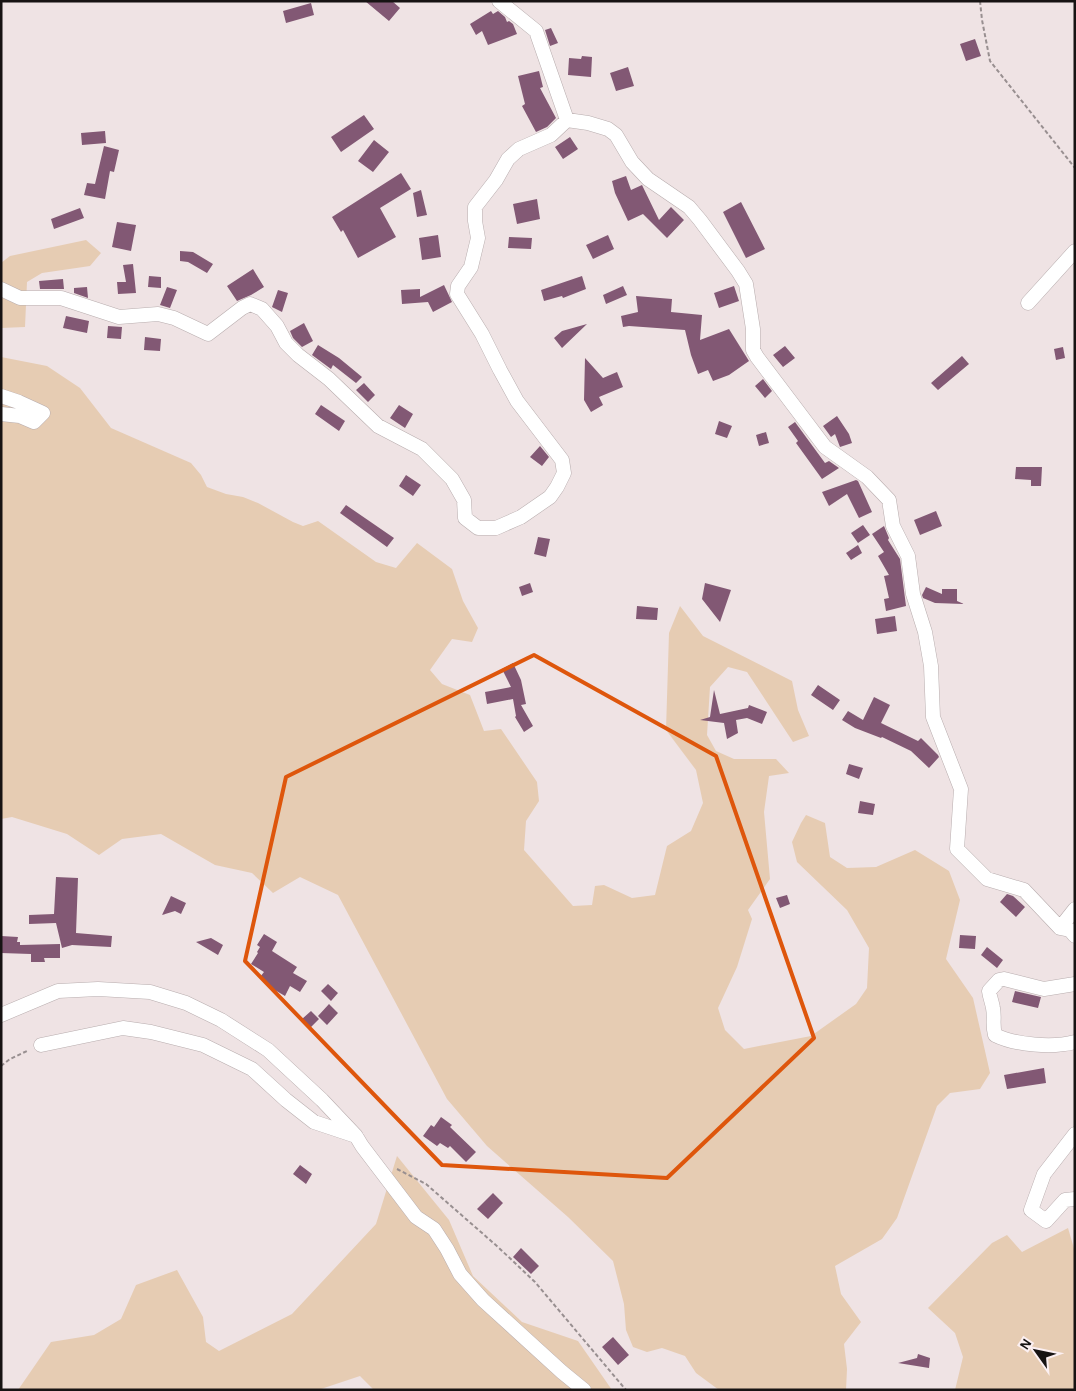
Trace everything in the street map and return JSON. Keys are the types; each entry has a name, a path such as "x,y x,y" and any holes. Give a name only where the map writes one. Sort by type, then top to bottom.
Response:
{"street":[{"path":"499,1 536,31 567,120"},
{"path":"1,289 20,298 61,298 119,317 158,314 174,318 208,334 250,304 262,309 298,355 329,379 378,426 422,449 452,479 464,500 465,518 478,528 496,528 522,517 550,497 564,473 562,460 517,401 482,334 457,294 458,286 470,267 478,238 474,221 475,207 496,180 508,159 519,149 551,135 567,120"},
{"path":"567,120 588,123 608,129 616,135 632,162 648,179 689,207 746,284 753,329 753,350 757,357 825,447 866,477 889,500 893,526 908,556 913,594 926,632 931,666 933,717 961,789 957,848 987,879 1024,890 1060,928 1070,930 1075,936"},
{"path":"1028,303 1075,251"},
{"path":"1,396 43,413 34,422 20,416 1,414"},
{"path":"1060,928 1075,909"},
{"path":"1075,984 1044,989 1004,979 998,980 989,991 994,1010 992,1027 995,1035 1004,1039 1048,1046 1075,1042"},
{"path":"1,1015 58,991 98,989 150,992 186,1004 221,1020 268,1050 322,1100 356,1136 416,1217 434,1229 460,1274 483,1300 584,1390"},
{"path":"41,1045 123,1028 151,1032 203,1045 252,1069 314,1122 356,1136"},
{"path":"1075,1134 1044,1174 1031,1210 1046,1221 1065,1200 1075,1199"}],"path":[{"path":"980,1 990,61 1075,168"},
{"path":"1,1066 10,1059 41,1045"},
{"path":"394,1168 426,1184 523,1270 626,1390"}],"highlighted area":[{"path":"534,655 716,756 814,1038 667,1178 442,1165 245,961 286,777"}],"shaded area":[{"path":"86,240 101,253 90,266 42,273 27,282 25,327 1,328 1,263 10,256"},
{"path":"1,357 47,366 80,388 111,428 191,463 201,475 207,487 258,503 303,526 318,521 376,562 396,568 417,543 452,569 463,601 478,628 472,642 452,639 430,670 442,684 470,695 484,731 501,729 537,782 539,801 526,821 524,850 573,906 592,905 595,886 604,885 632,898 655,895 667,846 691,831 703,803 696,770 666,730 669,633 680,606 703,636 792,681 798,710 809,736 793,742 747,672 728,667 710,687 707,735 716,751 734,759 776,759 789,773 769,776 764,812 770,879 748,910 752,919 737,967 718,1008 725,1030 744,1049 811,1036 856,1004 867,988 869,948 847,910 797,862 792,842 806,815 825,823 830,857 847,868 876,867 915,850 949,871 960,900 946,959 973,998 990,1073 980,1089 950,1093 937,1106 897,1218 882,1239 835,1266 841,1294 861,1322 844,1344 847,1369 846,1390 719,1390 696,1373 685,1356 662,1348 647,1352 633,1347 626,1330 624,1304 613,1261 568,1217 487,1146 447,1099 338,895 300,877 273,893 252,873 215,865 161,834 122,839 99,855 67,834 12,817 1,819"},
{"path":"397,1156 449,1220 473,1276 522,1322 578,1341 612,1390 374,1390 360,1376 318,1390 18,1390 51,1342 94,1335 121,1319 136,1285 177,1270 203,1317 206,1342 219,1351 292,1314 376,1224"},
{"path":"1068,1228 1075,1252 1075,1390 955,1390 963,1357 955,1333 928,1308 992,1243 1007,1235 1022,1252"}],"building":[{"path":"365,1 392,1 400,8 389,21"},
{"path":"311,3 314,15 286,23 283,11"},
{"path":"491,11 493,14 498,11 505,17 507,22 509,21 513,24 517,34 488,45 482,31 476,35 470,24"},
{"path":"551,28 558,43 550,46 545,30"},
{"path":"975,39 981,56 966,61 960,44"},
{"path":"582,56 592,57 591,77 568,75 569,58 581,59"},
{"path":"628,67 634,86 616,91 610,73"},
{"path":"539,71 543,87 540,88 556,118 547,127 536,132 522,106 525,104 518,76"},
{"path":"364,115 374,129 341,152 331,137"},
{"path":"105,131 106,143 82,145 81,133"},
{"path":"570,137 578,149 563,159 555,147"},
{"path":"374,140 389,152 373,172 358,161"},
{"path":"104,146 119,150 114,172 110,171 105,199 84,195 87,183 95,184"},
{"path":"401,173 411,189 380,208 396,237 358,258 343,230 341,232 332,217"},
{"path":"626,176 631,190 642,185 659,220 671,207 684,220 667,238 643,214 628,221 615,193 612,181"},
{"path":"421,190 427,215 417,217 413,193"},
{"path":"537,199 540,219 517,224 513,204"},
{"path":"741,202 765,249 746,258 723,212"},
{"path":"80,208 84,218 54,229 51,219"},
{"path":"117,222 136,225 131,251 112,247"},
{"path":"438,235 441,257 422,260 419,238"},
{"path":"608,235 614,249 593,259 586,245"},
{"path":"509,237 532,238 531,249 508,248"},
{"path":"180,251 193,252 213,264 207,273 188,262 180,261"},
{"path":"133,264 136,293 118,294 117,282 126,282 123,265"},
{"path":"253,269 264,287 237,301 227,286"},
{"path":"149,276 161,277 161,288 148,287"},
{"path":"582,276 586,289 563,298 562,296 544,301 541,290"},
{"path":"63,279 64,289 40,289 39,281"},
{"path":"444,285 452,302 433,312 428,302 402,304 401,290 420,289 420,297"},
{"path":"623,286 627,295 606,304 603,295"},
{"path":"734,286 739,301 719,308 714,293"},
{"path":"87,287 88,298 74,293 74,288"},
{"path":"167,287 177,290 170,308 160,305"},
{"path":"278,290 288,293 282,312 272,307"},
{"path":"636,296 672,299 671,312 702,315 700,340 729,329 749,361 729,375 713,381 708,370 698,374 685,330 623,327 621,316 638,312"},
{"path":"66,316 89,321 87,333 63,328"},
{"path":"304,323 313,341 302,347 293,338 290,331"},
{"path":"587,324 562,348 554,338 562,331"},
{"path":"108,326 122,327 121,339 107,338"},
{"path":"145,337 161,339 160,351 144,350"},
{"path":"318,345 339,358 362,377 356,383 333,365 331,369 312,355"},
{"path":"785,346 795,358 783,367 773,355"},
{"path":"1063,347 1065,358 1056,360 1054,349"},
{"path":"962,356 969,364 938,390 931,383"},
{"path":"585,358 603,378 617,372 623,387 599,397 603,405 591,412 584,400"},
{"path":"763,379 772,391 765,398 755,386"},
{"path":"364,383 375,395 368,402 356,390"},
{"path":"321,405 345,421 339,431 315,414"},
{"path":"399,405 413,414 405,428 390,418"},
{"path":"837,416 849,434 852,443 840,447 835,434 831,437 823,426"},
{"path":"719,421 732,426 727,438 715,434"},
{"path":"795,422 825,463 829,461 839,468 822,479 796,443 798,441 788,427"},
{"path":"766,432 769,443 759,446 756,435"},
{"path":"540,446 549,457 542,466 530,457"},
{"path":"1016,467 1042,467 1041,486 1031,486 1031,480 1015,479"},
{"path":"406,475 421,485 413,496 399,486"},
{"path":"856,480 872,512 859,518 847,494 829,506 822,492"},
{"path":"346,505 394,538 387,547 340,513"},
{"path":"936,511 942,526 920,535 914,520"},
{"path":"863,525 870,535 858,543 851,533"},
{"path":"884,526 889,538 888,540 900,559 906,606 886,611 884,599 889,598 884,576 889,575 878,556 884,552 872,534"},
{"path":"538,537 550,539 546,557 534,554"},
{"path":"858,545 862,553 851,560 846,553"},
{"path":"530,583 533,592 522,596 519,587"},
{"path":"705,583 731,590 720,622 702,599"},
{"path":"926,587 942,594 942,589 957,589 957,601 964,604 935,603 923,598 922,595"},
{"path":"637,606 658,608 657,620 636,619"},
{"path":"895,616 897,631 877,634 875,619"},
{"path":"513,663 521,680 526,704 521,705 533,726 524,732 515,717 513,699 487,704 485,692 511,687 502,669"},
{"path":"818,685 840,700 833,710 811,695"},
{"path":"714,690 720,714 748,708 749,705 767,712 762,724 747,718 736,720 738,733 727,739 724,723 700,720 710,717"},
{"path":"874,697 890,705 881,723 918,741 921,738 938,755 939,757 929,768 911,751 882,737 855,728 842,720 848,711 863,720"},
{"path":"849,764 863,768 859,779 846,774"},
{"path":"860,801 875,804 873,815 858,813"},
{"path":"56,877 78,878 76,933 112,936 111,947 72,945 62,948 56,923 29,924 29,915 54,914"},
{"path":"1007,894 1013,896 1025,907 1016,917 1000,902"},
{"path":"787,895 790,904 780,908 776,898"},
{"path":"171,896 186,903 181,914 175,911 162,915"},
{"path":"264,934 277,942 272,951 297,967 293,973 307,981 300,992 290,986 285,996 273,989 260,977 264,972 251,964 260,947 257,945"},
{"path":"960,935 976,936 975,949 959,948"},
{"path":"1,936 18,937 17,942 20,942 20,945 60,944 60,958 44,958 45,962 31,962 31,954 1,953"},
{"path":"211,938 223,945 218,955 196,942"},
{"path":"987,947 1003,960 997,968 981,955"},
{"path":"328,984 338,993 331,1001 321,991"},
{"path":"1015,991 1041,997 1038,1008 1012,1002"},
{"path":"329,1004 338,1013 327,1025 318,1016"},
{"path":"311,1011 319,1019 310,1028 302,1019"},
{"path":"1044,1068 1046,1083 1007,1089 1004,1075"},
{"path":"441,1117 452,1125 450,1127 476,1152 466,1162 450,1146 448,1148 440,1143 437,1146 423,1136 431,1125 434,1127"},
{"path":"300,1165 312,1174 306,1184 293,1174"},
{"path":"493,1193 503,1203 488,1219 477,1209"},
{"path":"521,1248 539,1266 531,1274 513,1257"},
{"path":"613,1337 629,1355 618,1365 602,1347"},
{"path":"918,1354 930,1358 929,1368 898,1363 917,1358"}]}
